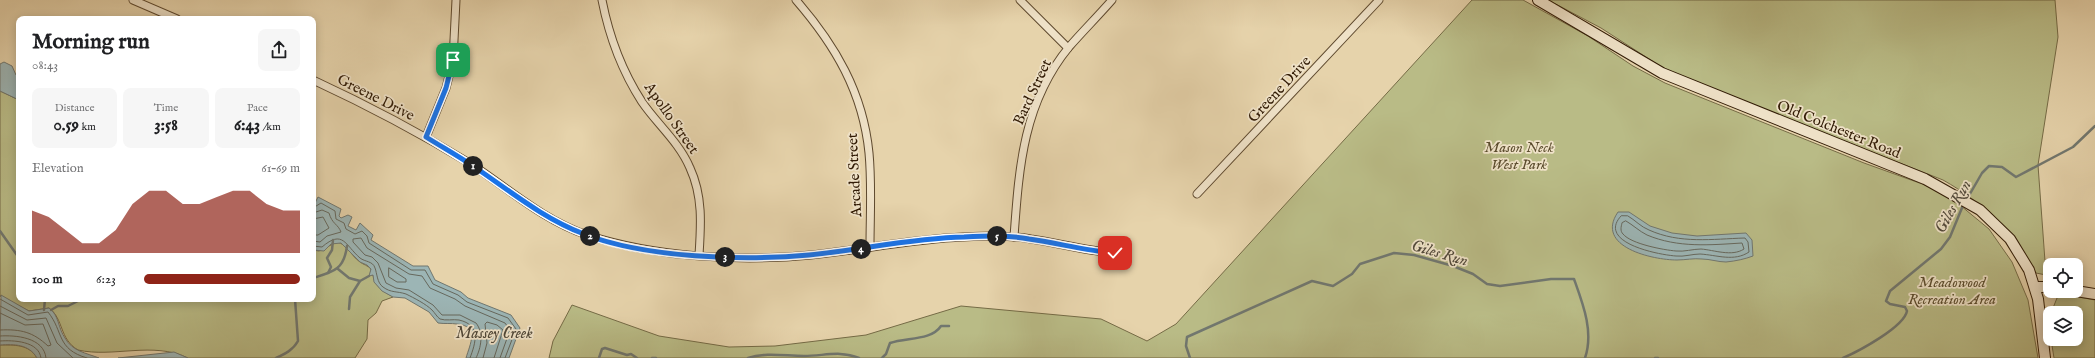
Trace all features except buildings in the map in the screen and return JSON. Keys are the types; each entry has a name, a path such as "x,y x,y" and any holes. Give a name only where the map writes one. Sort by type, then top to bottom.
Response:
{"street":[{"path":"133,0 170,16"},
{"path":"426,137 446,88 453,60 456,0"},
{"name":"Apollo Street","path":"602,0 617,51 629,79 642,102 683,154 690,168 700,200 701,227 699,255"},
{"name":"Arcade Street","path":"796,0 830,42 856,92 864,122 870,178 870,248"},
{"path":"1020,0 1068,48"},
{"name":"Bard Street","path":"1014,237 1019,168 1026,132 1034,109 1050,76 1068,48 1112,0"},
{"name":"Greene Drive","path":"1197,194 1379,0"},
{"name":"Old Colchester Road","path":"1538,0 1662,73 1925,179 1957,195 1974,206 1990,219 2010,239 2029,270 2035,287 2045,358"},
{"name":"Greene Drive","path":"316,82 426,137 473,166 540,212 585,234 638,248 740,258 784,257 962,237 1014,237 1097,252 1115,253"},
{"path":"2035,287 2043,287"},
{"path":"2083,292 2095,294"}],"green space":[{"name":"Mason Neck West Park","path":"1472,0 1523,0 1588,36 1633,66 1665,83 1864,163 1925,185 1955,201 1989,229 2012,262 2028,300 2038,358 549,358 553,341 572,305 659,336 729,347 775,346 866,335 961,306 1101,319 1147,341 1176,324"},
{"path":"1548,0 2055,0 2058,37 2038,165 2045,258 2043,258 2043,274 2036,273 2018,245 1997,220 1972,199 1943,180 1689,80 1663,68 1601,28"},
{"path":"0,91 16,99 16,302 316,302 316,250 319,251 337,242 344,245 357,260 371,269 370,275 373,275 378,286 393,297 382,301 376,313 368,320 367,339 355,358 188,358 175,353 161,351 91,352 78,350 64,335 57,318 49,308 29,311 6,300 1,295 0,297"},
{"path":"2057,298 2083,298 2095,300 2095,358 2054,358 2052,346 2083,346 2083,306 2054,306"},
{"path":"0,345 21,346 34,353 37,358 0,358"}],"water":[{"path":"4,62 12,66 16,75 16,99 0,91 0,64"},
{"name":"Massey Creek","path":"318,197 341,209 339,216 341,218 348,215 352,217 348,226 356,230 360,223 373,235 371,240 413,266 428,266 435,280 461,292 468,298 511,315 520,328 509,358 466,358 472,336 469,328 464,325 438,323 429,312 405,298 393,297 382,291 374,282 373,275 369,276 371,269 367,265 360,262 341,243 331,244 324,251 316,250 316,201"},
{"path":"1618,212 1629,212 1650,226 1672,233 1697,236 1746,233 1752,240 1753,256 1740,260 1720,262 1708,259 1667,259 1641,254 1620,243 1614,234 1613,224"},
{"path":"1,295 29,311 49,308 55,314 63,334 71,346 99,358 37,358 34,353 25,347 16,345 0,345"},
{"path":"174,352 188,358 118,358"}],"waterway":[{"name":"Giles Run","path":"1967,199 1982,173 1989,166 2002,167 2016,177 2073,147 2095,126"},
{"name":"Giles Run","path":"1843,358 1880,338 1890,331 1904,317 1907,311 1905,307 1890,304 1886,301 1890,291 1941,249 1950,237 1964,203"},
{"path":"0,231 16,254"},
{"path":"328,273 331,267 327,258 332,250 333,240"},
{"path":"316,277 332,272 340,265 347,246"},
{"name":"Giles Run","path":"1190,358 1186,346 1187,337 1312,281 1333,286 1352,274 1360,264 1394,253 1414,255 1453,266 1473,274 1487,284 1500,286 1551,279 1574,279 1584,308 1588,328 1585,358"},
{"path":"338,269 349,278 360,281 369,276"},
{"path":"349,309 350,297 360,281"},
{"path":"44,310 45,302"},
{"path":"51,310 58,306 68,306 76,302"},
{"path":"276,358 286,353 298,341 295,302"},
{"path":"882,358 886,354 890,343 925,336 937,331 941,326 949,326"},
{"path":"599,358 602,349 605,348 627,355 631,354 637,358"},
{"path":"748,358 762,355 804,356 839,354 859,358"}],"route":[{"path":"453,60 446,88 426,137 473,166 540,212 564,225 607,241 638,248 740,258 810,255 937,239 997,236 1032,239 1097,252 1115,253"}],"park label":[{"name":"Meadowood Recreation Area","path":"1952,290"}]}
